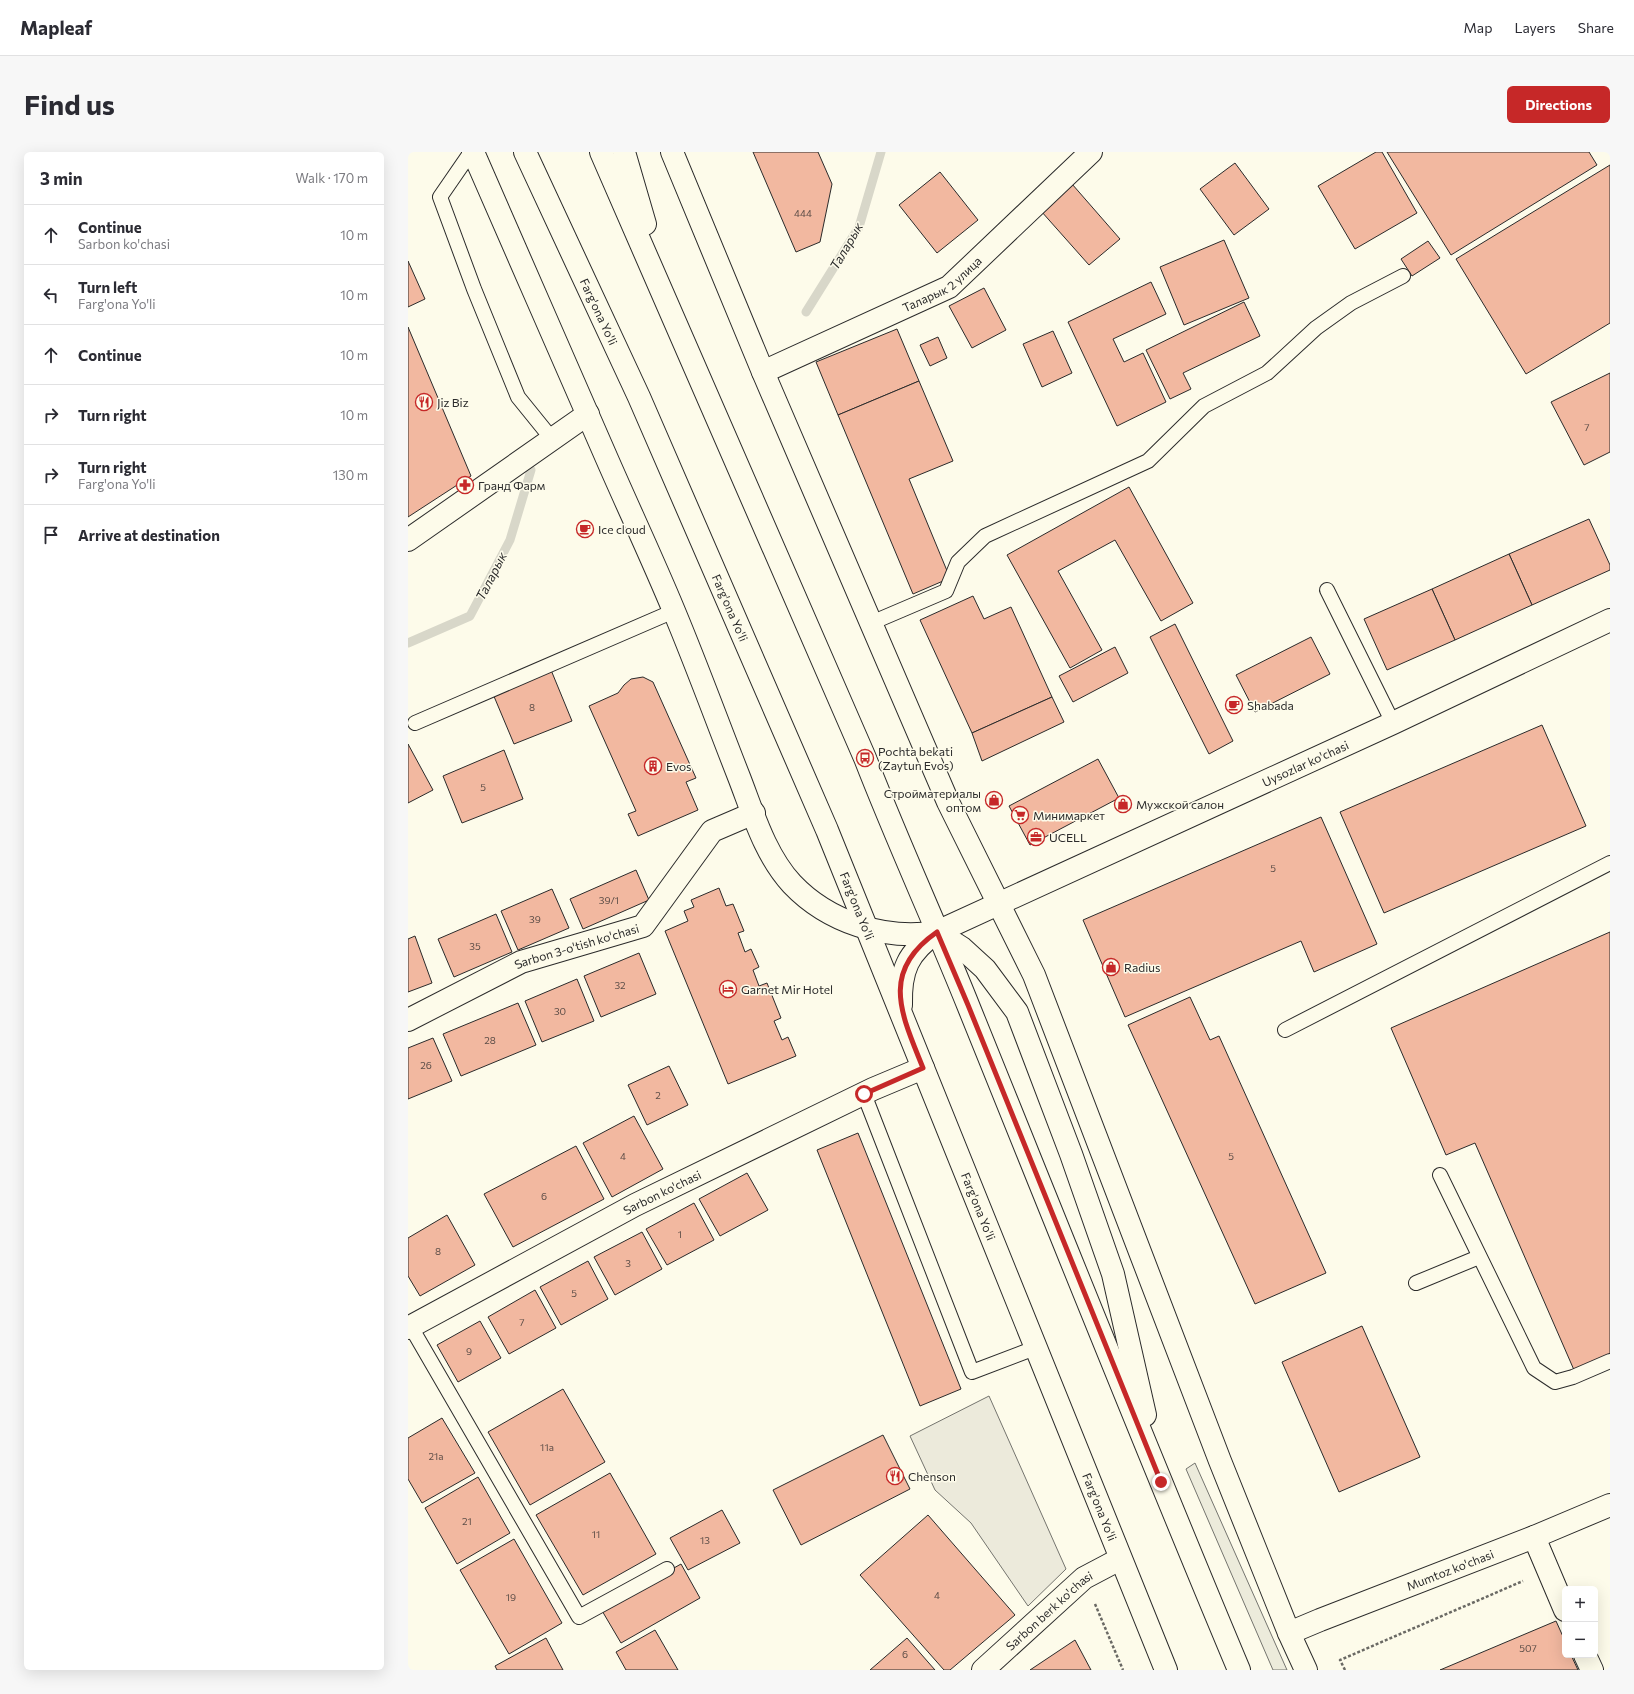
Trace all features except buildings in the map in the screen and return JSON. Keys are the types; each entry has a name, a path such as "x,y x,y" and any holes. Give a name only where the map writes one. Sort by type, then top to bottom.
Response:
{"main road":[{"path":"472,152 674,611 754,813 770,851 780,868 792,884 808,899 826,911 845,920 866,928 901,935 919,935 937,932 962,948 985,969 1017,1012 1071,1154 1113,1274 1161,1482"},
{"name":"Farg'ona Yo'li","path":"525,152 639,397 820,815 903,1016 1035,1348 1166,1670"},
{"path":"601,152 866,758 895,834 968,1005 1161,1482 1239,1670"},
{"path":"624,152 672,313"},
{"path":"672,152 763,372 948,802 1034,975 1220,1461 1289,1633 1306,1670"},
{"name":"Таларык 2 улица","path":"763,372 949,287 1091,152"},
{"path":"408,540 588,414"},
{"name":"Uysozlar ko'chasi","path":"937,932 1393,723 1610,620"},
{"name":"Sarbon 3-o'tish ko'chasi","path":"408,1020 522,962 643,926 712,831 754,813"},
{"path":"903,1016 901,993 904,970 916,950 937,932"},
{"name":"Sarbon ko'chasi","path":"409,1328 635,1205 864,1094 923,1068"},
{"name":"Mumtoz ko'chasi","path":"1289,1633 1534,1537 1610,1504"},
{"path":"1534,1537 1547,1571 1562,1604"},
{"name":"Sarbon berk ko'chasi","path":"983,1670 1084,1578 1120,1559"},
{"path":"1587,1658 1592,1670"}],"lane":[{"path":"472,152 440,197 474,289 518,397 552,439"},
{"path":"871,623 946,591 958,562 985,536 1148,461 1204,406 1267,373 1316,328 1345,307 1403,276"},
{"path":"1327,590 1393,723"},
{"path":"415,723 674,611"},
{"path":"1285,1030 1610,864"},
{"path":"864,1094 972,1372 1035,1348"},
{"path":"1440,1175 1534,1368 1555,1382 1573,1377 1610,1361"},
{"path":"1416,1283 1479,1257"},
{"path":"409,1328 579,1617 667,1569"}],"path":[{"path":"1344,1670 1340,1660 1547,1571"},
{"path":"1084,1578 1122,1670"}],"shaded area":[{"path":"989,1396 1066,1569 1028,1606 971,1523 935,1490 910,1436"},
{"path":"1195,1463 1287,1670 1273,1670 1186,1469"}],"waterway":[{"name":"Таларык","path":"806,312 859,227 881,152"},
{"name":"Таларык","path":"408,643 470,616 510,540 531,470"}],"place":[{"name":"Jiz Biz","path":"424,402"},
{"name":"Гранд Фарм","path":"465,485"},
{"name":"Ice cloud","path":"585,529"},
{"name":"Shabada","path":"1234,705"},
{"name":"Pochta bekati (Zaytun Evos)","path":"865,758"},
{"name":"Evos","path":"653,766"},
{"name":"Стройматериалы оптом","path":"994,800"},
{"name":"Мужской салон","path":"1123,804"},
{"name":"Минимаркет","path":"1020,815"},
{"name":"UCELL","path":"1036,837"},
{"name":"Radius","path":"1111,967"},
{"name":"Garnet Mir Hotel","path":"728,989"},
{"name":"Chenson","path":"895,1476"}],"route":[{"path":"864,1094 923,1068 903,1016 901,1004 901,982 904,970 916,950 925,940 937,932 1161,1482"}]}
